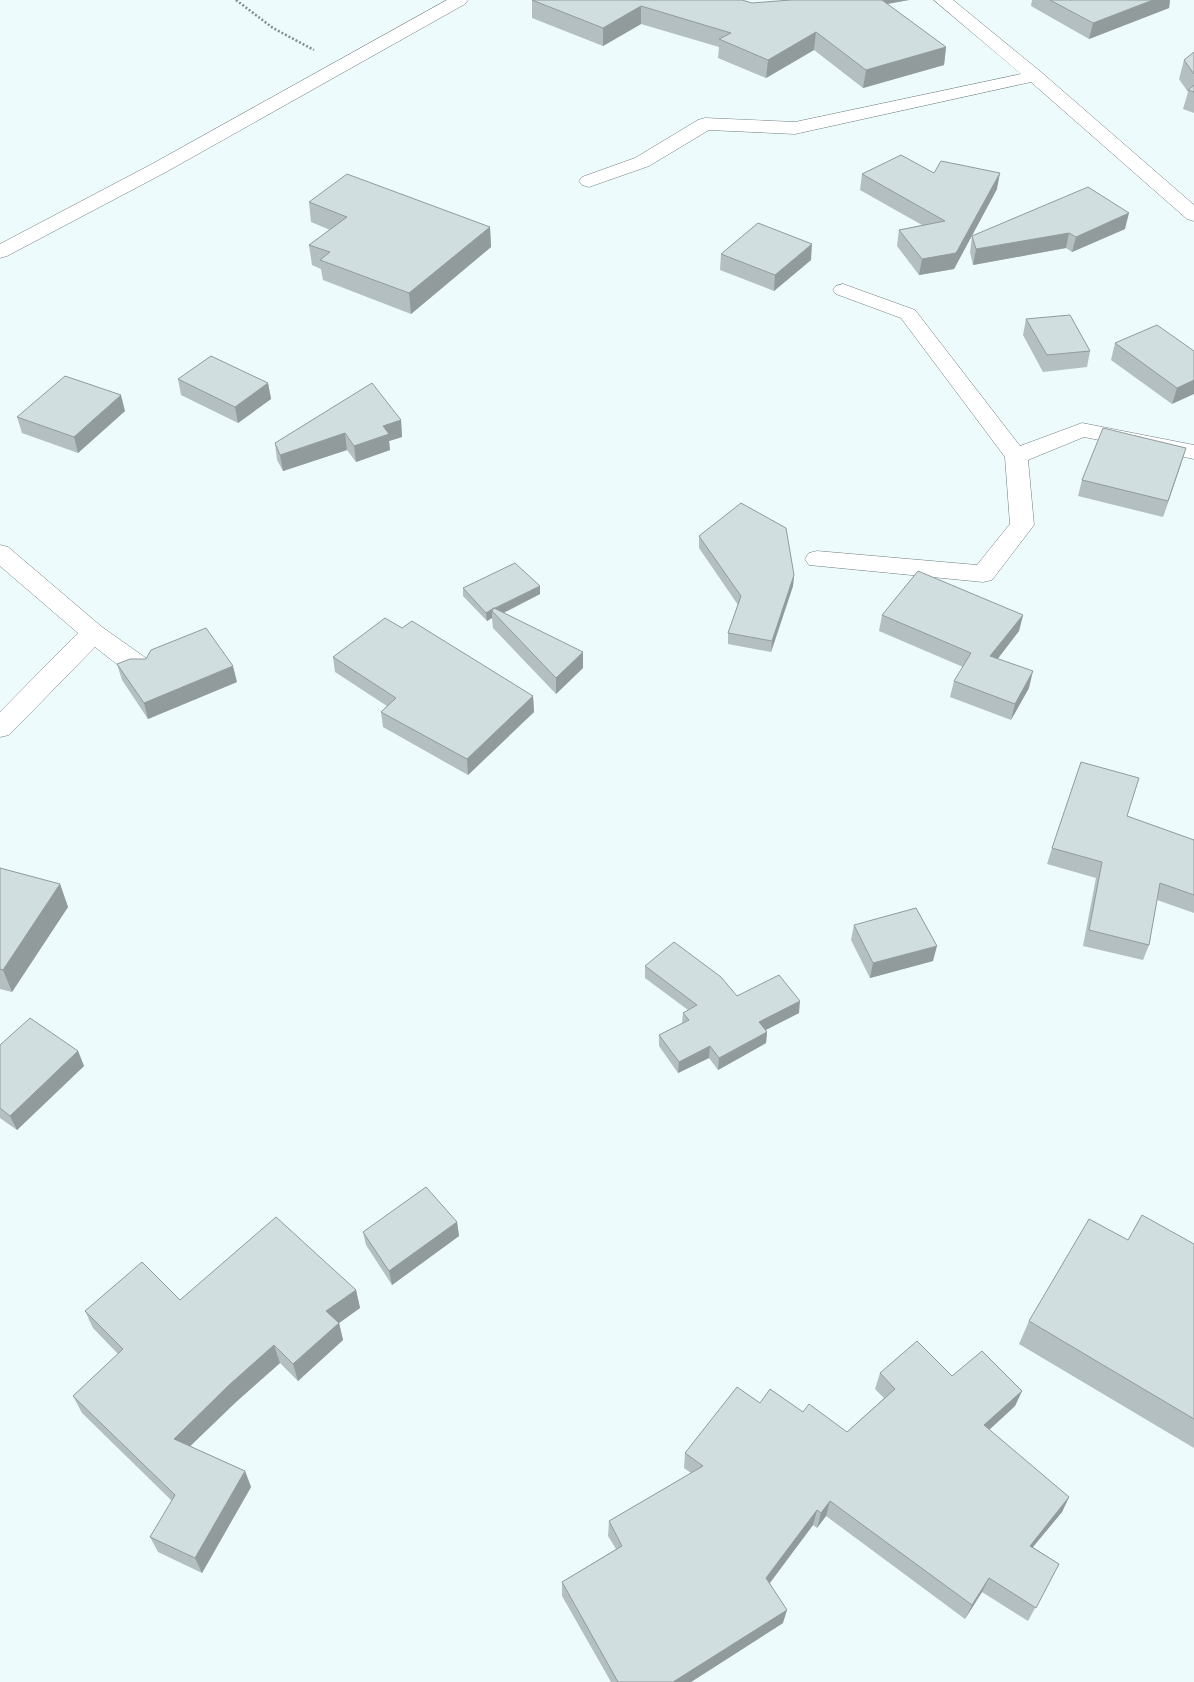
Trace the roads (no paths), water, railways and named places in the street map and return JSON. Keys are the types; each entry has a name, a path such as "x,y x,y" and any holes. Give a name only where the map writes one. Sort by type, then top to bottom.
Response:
{"street":[{"path":"0,252 160,168 460,0"},
{"path":"943,0 1035,76 1194,215"},
{"path":"589,181 642,162 705,124 795,128 1035,76"},
{"path":"817,559 983,574 1022,525 1016,456 908,314 843,290"},
{"path":"1016,456 1082,430 1194,452"},
{"path":"0,553 93,633 141,667"},
{"path":"0,728 93,633"}]}
